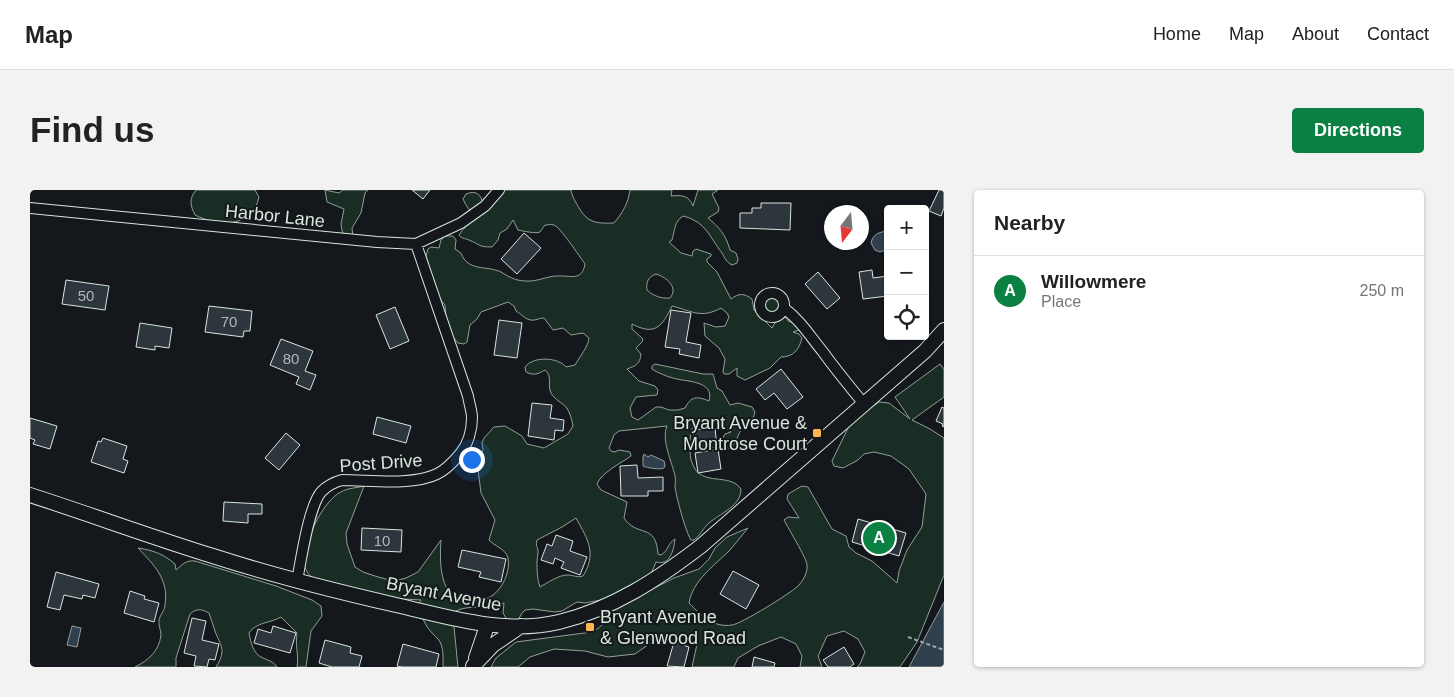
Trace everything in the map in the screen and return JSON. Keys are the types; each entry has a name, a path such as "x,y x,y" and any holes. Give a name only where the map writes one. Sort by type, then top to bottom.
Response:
{"main road":[{"name":"Bryant Avenue","path":"30,495 217,557 297,580 487,626 521,626 559,622 586,614 641,588 668,571 701,546 925,351 944,330"},
{"path":"473,667 487,626"},
{"path":"473,667 492,645 521,626"}],"street":[{"name":"Harbor Lane","path":"30,208 377,242 416,244 461,223 485,206 499,190"},
{"name":"Post Drive","path":"297,580 310,520 316,499 322,491 333,483 342,480 410,480 430,477 439,473 454,461 468,440 472,419 468,396 416,244"},
{"path":"784,308 798,318 821,351 864,404"}],"path":[{"path":"908,637 944,650"}],"green space":[{"path":"196,190 255,190 259,197 250,215 233,222 214,222 195,215 191,202"},
{"path":"325,190 339,193 343,190 368,190 365,193 361,213 352,228 353,237 343,236 341,224 344,209 327,202"},
{"path":"502,190 571,190 575,201 586,217 594,222 614,223 625,208 630,190 672,190 671,196 684,196 693,206 698,190 718,190 712,194 719,208 718,212 708,218 722,232 730,250 736,253 737,263 732,265 728,263 702,226 683,216 676,224 672,240 669,242 681,253 692,256 693,251 696,249 711,254 707,262 717,272 731,299 742,295 752,299 754,310 772,328 776,321 786,317 788,321 799,325 799,330 793,332 799,334 802,338 799,346 792,354 781,357 770,368 745,380 737,376 737,368 729,374 724,374 725,359 719,348 705,336 704,323 716,327 725,326 729,317 721,308 702,314 672,306 665,319 657,327 647,329 632,324 632,329 643,339 636,348 641,354 640,361 635,366 627,369 639,381 655,386 658,390 657,395 636,397 630,408 632,417 638,420 656,407 669,410 685,408 695,398 709,401 710,394 708,389 698,383 659,373 652,369 652,366 655,364 703,374 713,374 717,388 722,391 730,405 738,403 752,407 755,412 752,422 746,425 740,432 736,442 730,449 724,446 722,439 725,434 731,432 716,422 702,420 697,422 693,427 691,435 691,458 697,472 709,478 730,481 736,484 741,489 738,500 709,523 694,540 691,540 684,523 676,492 675,476 665,438 667,426 619,431 614,435 609,448 615,452 619,450 630,452 631,456 607,472 597,484 601,490 627,502 624,518 635,528 650,534 654,538 658,554 661,555 675,539 674,548 668,559 661,563 656,562 651,574 639,584 601,600 585,603 577,602 562,611 555,612 533,609 525,610 517,622 509,623 503,613 504,603 492,607 460,609 454,612 452,622 458,667 443,667 441,645 423,619 432,618 419,603 421,600 385,598 318,581 307,572 304,558 314,525 327,504 343,491 364,486 346,533 347,544 355,567 363,572 394,581 406,578 418,572 441,540 443,576 448,590 454,598 464,601 483,600 495,593 503,583 508,570 508,558 505,552 489,540 495,520 481,493 477,462 483,450 482,443 494,427 505,426 522,436 527,444 544,448 568,434 573,426 571,416 566,407 551,393 547,373 545,370 531,374 526,372 525,367 534,361 546,359 557,361 566,367 575,365 586,348 589,338 583,333 571,335 563,328 553,330 544,318 527,319 508,302 481,312 470,325 467,342 464,344 458,343 447,330 445,305 438,297 426,256 428,249 431,247 439,248 441,240 445,236 453,236 456,240 455,249 473,266 495,270 519,280 534,281 553,276 575,276 581,273 585,264 565,236 554,225 545,225 538,233 529,232 518,230 513,220 507,229 500,233 498,240 492,247 482,246 461,237 459,235 462,230 473,218 463,199 466,194 473,192 478,194 483,204","holes":["656,274 664,277 672,286 673,290 670,298 658,297 647,290 648,280","576,518 587,540 590,553 590,560 583,576 564,575 540,587 537,571 537,540"]},
{"path":"772,294 782,301 783,305 776,315 772,316 762,309 761,305 768,295"},
{"path":"940,364 944,369 944,397 912,420 944,438 944,575 917,642 900,667 857,667 865,652 858,639 844,631 827,636 818,656 822,667 800,667 802,656 796,644 781,637 758,646 738,658 734,667 692,667 697,644 680,634 659,637 635,654 608,657 585,651 554,649 530,657 518,667 491,667 496,658 516,642 592,632 603,624 610,611 674,578 699,569 709,559 715,548 727,537 748,528 730,550 700,580 691,595 689,603 708,620 719,625 732,625 755,614 794,590 806,573 806,562 784,520 788,517 799,518 787,499 788,494 802,486 808,487 832,529 846,536 849,547 872,561 897,583 899,571 907,550 922,527 926,494 909,469 891,456 874,452 864,454 858,460 843,468 834,466 832,461 848,428 863,413 879,402 889,403 910,419 895,397"},
{"path":"138,548 162,555 175,564 176,570 187,562 195,561 276,586 312,600 321,606 322,616 311,631 306,667 297,667 297,633 281,617 252,629 249,633 257,654 277,667 216,667 220,661 221,647 209,613 199,610 190,614 176,658 176,667 135,667 149,658 158,646 161,635 159,620 165,607 166,596 159,573"}],"water":[{"path":"884,232 884,250 880,252 875,250 871,243 873,237"},
{"path":"644,454 648,457 651,455 664,461 664,468 643,466"},
{"path":"944,602 944,667 909,667"},
{"path":"72,626 81,628 77,647 67,645"}],"building":[{"path":"412,190 430,190 423,199"},
{"path":"939,190 944,190 944,208 941,216 929,211"},
{"path":"761,203 791,203 790,230 740,228 740,213 752,213 752,208 761,208"},
{"path":"524,233 541,248 517,274 501,259"},
{"path":"872,270 873,278 884,277 884,296 863,299 859,272"},
{"path":"818,272 840,298 827,309 805,284"},
{"path":"66,280 109,286 105,310 62,304"},
{"path":"209,306 252,311 250,331 244,331 243,337 205,332"},
{"path":"395,307 409,341 390,349 376,315"},
{"path":"671,310 691,313 686,342 701,345 699,358 679,354 680,349 665,347"},
{"path":"499,320 522,323 517,358 494,355"},
{"path":"140,323 172,328 169,348 155,346 155,350 136,347"},
{"path":"281,339 313,351 305,371 316,375 310,390 296,384 299,377 270,365"},
{"path":"781,369 803,397 787,409 774,393 765,400 756,389"},
{"path":"532,403 552,405 550,418 564,420 563,431 555,430 554,440 528,436"},
{"path":"942,407 944,408 944,427 942,426 943,424 936,421"},
{"path":"377,417 411,426 406,443 373,434"},
{"path":"30,418 57,426 50,449 33,444 35,440 30,438"},
{"path":"715,428 717,447 695,449 693,430"},
{"path":"286,433 300,445 279,470 265,458"},
{"path":"103,438 127,446 123,459 128,461 124,473 91,462 98,441 101,442"},
{"path":"718,449 721,469 698,473 695,453"},
{"path":"637,465 638,478 663,477 663,491 648,491 648,496 621,496 620,466"},
{"path":"224,502 262,504 262,514 248,514 248,523 223,521"},
{"path":"858,519 906,533 899,556 852,542"},
{"path":"362,528 402,530 401,552 361,550"},
{"path":"556,535 573,541 570,551 587,557 580,575 561,568 564,562 555,558 553,564 541,560 547,544 552,546"},
{"path":"462,550 506,559 501,582 479,577 481,572 458,567"},
{"path":"733,571 759,585 746,609 720,594"},
{"path":"56,572 99,584 95,598 83,595 82,599 64,595 60,610 47,607"},
{"path":"130,591 145,596 144,599 159,603 154,622 124,613"},
{"path":"192,618 206,621 202,640 219,644 215,660 209,659 207,667 194,666 196,656 184,653"},
{"path":"273,626 296,633 290,653 254,643 258,629 271,633"},
{"path":"325,640 351,647 350,653 362,656 359,667 332,667 319,663"},
{"path":"674,642 689,647 684,667 667,666"},
{"path":"403,644 439,654 436,667 397,666"},
{"path":"844,647 854,664 850,667 828,667 823,660"},
{"path":"754,657 775,663 774,667 752,667"}],"place":[{"name":"Bryant Avenue & Montrose Court","path":"817,433"},
{"name":"Willowmere","path":"879,538"},
{"name":"Bryant Avenue & Glenwood Road","path":"590,627"}]}
